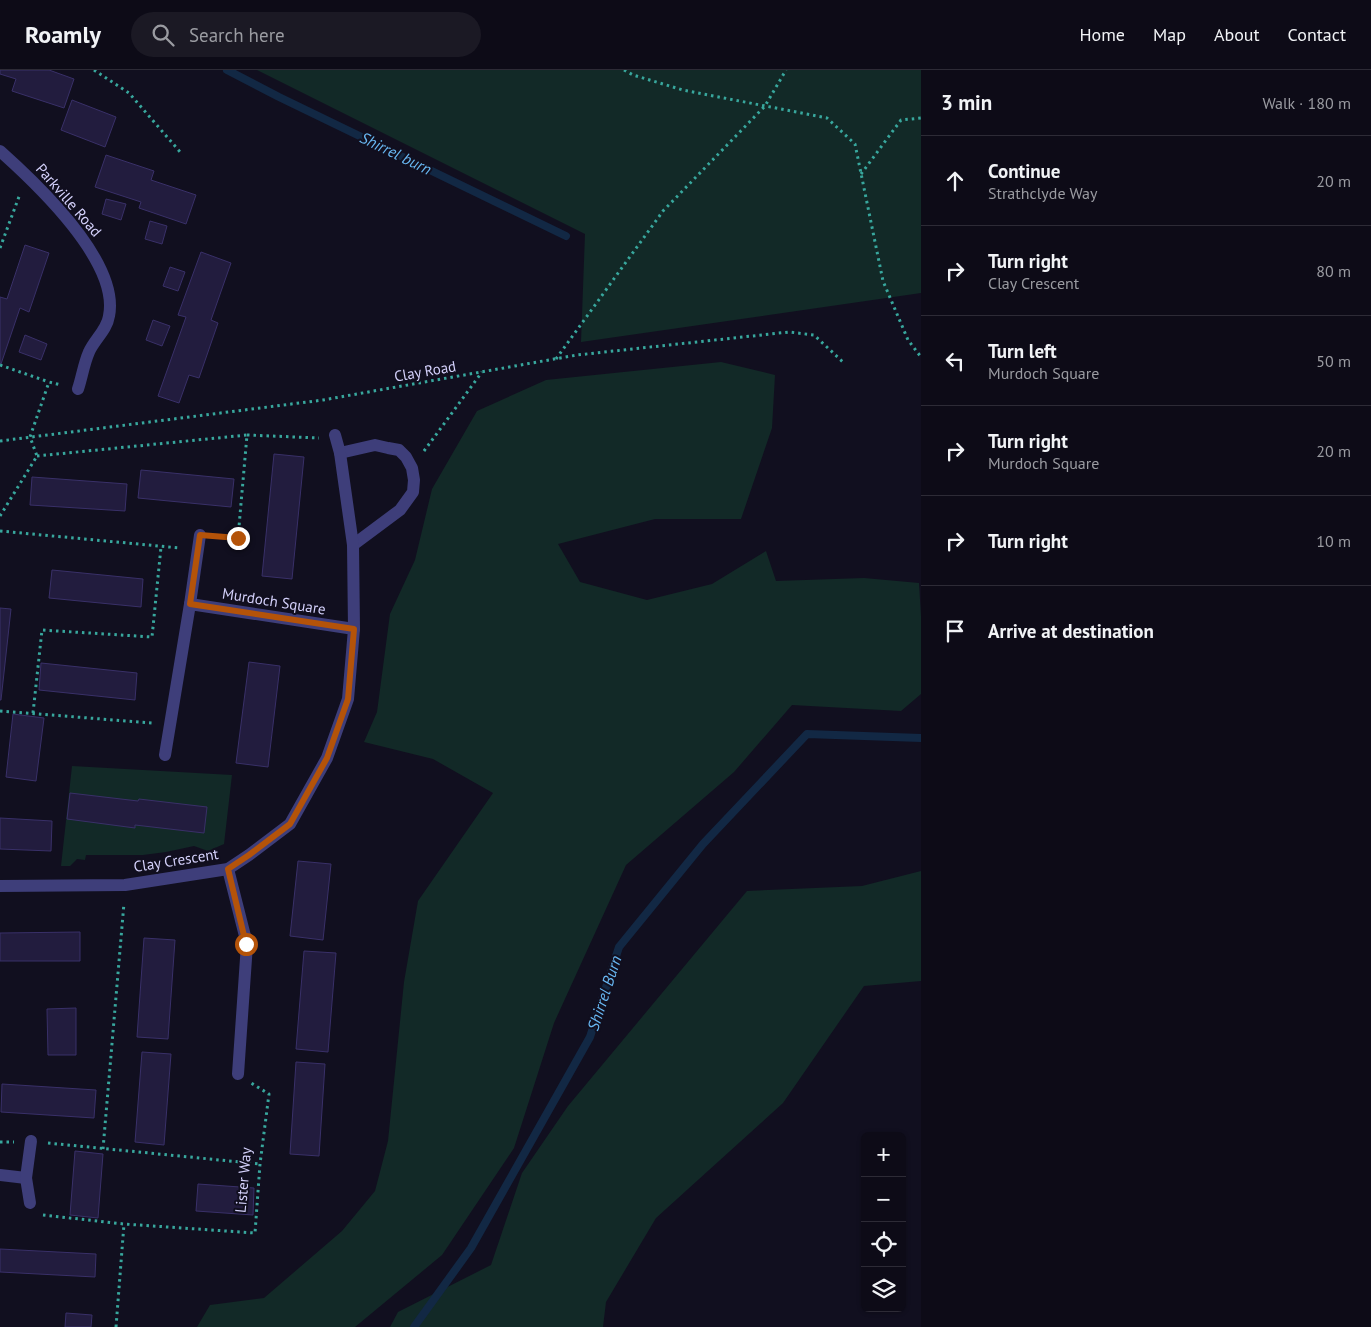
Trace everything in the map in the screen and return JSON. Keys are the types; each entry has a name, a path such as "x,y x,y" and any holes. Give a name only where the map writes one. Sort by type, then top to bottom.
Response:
{"street":[{"name":"Parkville Road","path":"0,151 27,175 73,225 94,256 109,291 109,317 100,336 89,352 78,389"},
{"name":"Clay Crescent","path":"0,886 125,885 228,869 290,824 327,758 348,699 354,629 353,545 340,453 335,435"},
{"path":"340,453 375,446 399,450 406,457 412,468 414,480 412,492 400,510 353,545"},
{"path":"165,755 200,535"},
{"name":"Murdoch Square","path":"190,604 354,629"},
{"path":"228,869 246,944 238,1074"},
{"path":"30,1203 26,1178 31,1141"},
{"path":"0,1175 26,1178"}],"path":[{"path":"94,70 129,93 181,153"},
{"path":"624,70 633,75 683,90 827,118 855,144 883,281 908,340 921,357"},
{"path":"555,359 663,211 765,106 786,70"},
{"path":"861,174 901,120 921,118"},
{"path":"0,248 27,175"},
{"name":"Clay Road","path":"0,441 322,400 577,355 790,332 814,336 844,363"},
{"path":"0,365 49,382 78,389"},
{"path":"412,468 482,372"},
{"path":"37,456 30,437 49,382"},
{"path":"37,456 247,435 321,438 335,435"},
{"path":"200,535 238,538 247,435"},
{"path":"0,516 37,456"},
{"path":"0,532 198,549"},
{"path":"33,713 42,630 152,637 162,547"},
{"path":"0,711 170,725"},
{"path":"103,1149 125,885"},
{"name":"Lister Way","path":"30,1203 40,1215 124,1224 255,1233 260,1164 269,1094 238,1074"},
{"path":"0,1142 31,1141 260,1164"},
{"path":"116,1327 124,1224"}],"green space":[{"path":"257,70 921,70 921,293 581,342 585,234"},
{"path":"721,362 775,375 772,428 741,519 655,519 558,544 580,582 647,600 712,584 766,551 776,581 864,578 919,583 921,694 901,711 792,705 734,772 626,865 554,1023 514,1148 442,1255 355,1327 197,1327 210,1305 264,1298 342,1231 375,1191 388,1141 404,982 418,901 493,793 433,759 364,742 377,712 390,614 415,560 432,489 477,411 546,380"},
{"path":"72,766 232,775 224,844 208,851 194,846 143,855 86,855 85,860 77,859 70,866 61,866"},
{"path":"921,871 921,981 864,986 783,1103 656,1218 606,1302 603,1327 390,1327 398,1312 491,1265 522,1173 568,1106 747,891 862,886"}],"building":[{"path":"0,70 49,70 74,79 64,108 12,91 16,79 0,74"},
{"path":"72,100 116,117 105,147 61,130"},
{"path":"106,155 154,171 151,180 196,195 186,224 139,208 141,202 95,187"},
{"path":"106,199 126,204 121,220 102,214"},
{"path":"150,221 167,226 162,244 145,239"},
{"path":"25,245 49,253 29,312 20,308 0,364 0,297 7,299"},
{"path":"201,252 231,263 211,320 218,323 199,378 189,375 179,403 158,396 186,317 178,315"},
{"path":"170,267 185,272 178,291 163,286"},
{"path":"153,320 170,326 162,346 146,340"},
{"path":"25,335 47,344 41,360 19,352"},
{"path":"274,454 304,457 292,579 262,576"},
{"path":"141,470 234,479 231,507 138,498"},
{"path":"32,477 127,484 125,511 30,505"},
{"path":"52,570 143,579 141,607 49,598"},
{"path":"0,608 11,609 1,700 0,700"},
{"path":"249,662 280,666 268,767 236,763"},
{"path":"41,663 137,673 135,700 39,690"},
{"path":"13,714 44,718 36,781 6,777"},
{"path":"70,793 207,807 204,833 135,825 135,828 67,819"},
{"path":"0,818 52,821 51,851 0,849"},
{"path":"298,861 331,864 323,940 290,936"},
{"path":"80,932 80,961 0,961 0,933"},
{"path":"144,938 175,940 168,1039 137,1037"},
{"path":"304,951 336,953 328,1052 296,1049"},
{"path":"76,1008 76,1055 48,1055 47,1009"},
{"path":"142,1052 171,1054 164,1145 135,1142"},
{"path":"296,1062 325,1064 319,1156 290,1154"},
{"path":"2,1084 96,1090 94,1118 1,1112"},
{"path":"75,1151 103,1154 98,1218 70,1215"},
{"path":"198,1184 254,1188 253,1215 196,1211"},
{"path":"0,1249 96,1254 95,1277 0,1272"},
{"path":"66,1313 92,1315 91,1327 65,1327"}],"waterway":[{"name":"Shirrel burn","path":"227,70 566,236"},
{"name":"Shirrel Burn","path":"414,1327 471,1248 590,1037 619,947 703,844 807,734 921,738"}],"route":[{"path":"238,538 200,535 190,604 354,629 348,699 327,758 290,824 228,869 246,944"}]}
